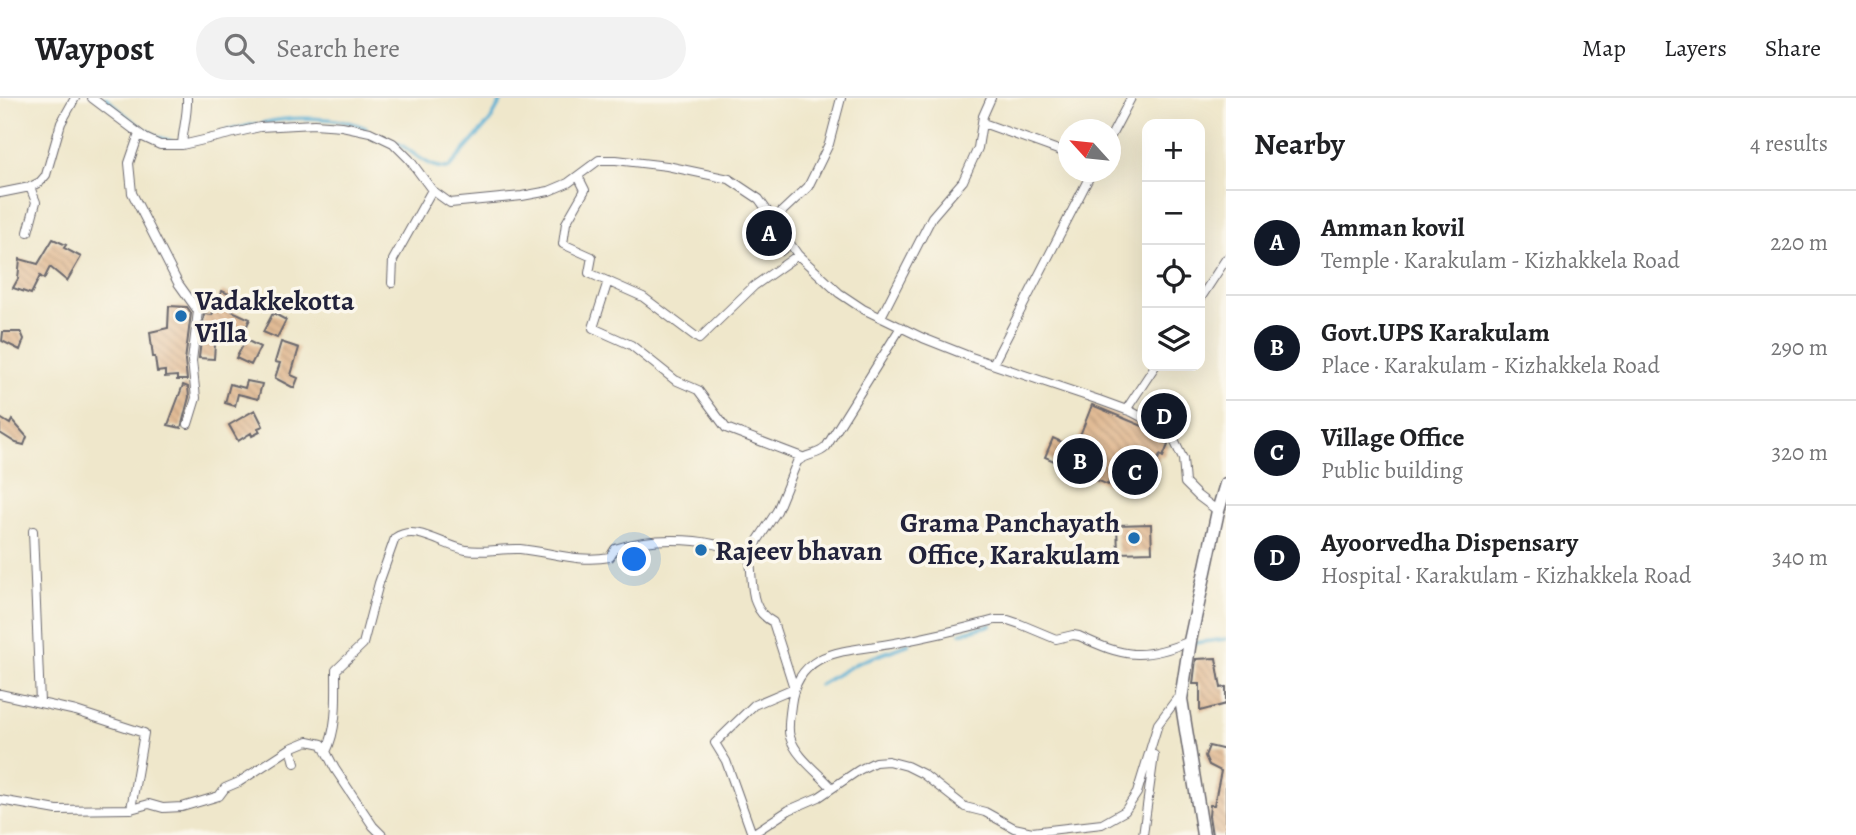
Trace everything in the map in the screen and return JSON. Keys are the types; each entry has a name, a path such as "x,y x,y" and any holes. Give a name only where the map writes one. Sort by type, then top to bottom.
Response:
{"main road":[{"path":"1203,835 1181,699 1189,644 1226,484"}],"street":[{"path":"0,193 30,187 46,175 61,123 75,98"},
{"path":"92,98 139,134 160,145 260,127 314,124 370,132 393,143 410,159 432,190 450,203 522,197 549,191 568,183 599,160 694,170 729,179 759,200 797,255 839,293 863,309 923,338 1125,410 1170,432 1183,459 1185,483 1218,511"},
{"path":"182,143 184,117 188,109 187,98"},
{"path":"774,219 808,187 829,144 841,98"},
{"path":"881,317 932,217 963,181 978,148 983,116 991,98"},
{"path":"1120,119 1131,98"},
{"path":"983,123 1058,151"},
{"path":"139,134 129,163 132,194 178,283 198,311 192,361 196,398 188,424"},
{"path":"578,176 585,190 566,223 563,244 592,257 589,273 643,297 699,339 754,286 797,255"},
{"path":"993,364 1087,182"},
{"path":"28,232 36,202 30,187"},
{"path":"392,283 393,260 432,190"},
{"path":"1205,291 1226,259"},
{"path":"608,281 593,328 631,345 674,380 698,390 726,428 802,457 821,453 827,447 901,327"},
{"path":"1125,410 1152,371"},
{"path":"802,457 793,469 777,511 758,541 750,560 756,607 763,617 773,622 794,688 789,736 797,752 831,787"},
{"path":"33,531 40,703"},
{"path":"326,752 333,729 336,670 363,644 387,557 395,538 404,532 419,534 466,550 519,549 586,560 610,557 615,549 636,543 689,540 731,549 750,560"},
{"path":"1181,699 1177,700 1158,724 1143,779 1125,811 1102,824 1031,834 985,812 965,807 923,774 908,766 888,761 875,762 752,834 726,761 715,743 754,705 794,688 805,670 829,655 858,647 897,643 995,620 1008,620 1056,639 1079,636 1130,654 1158,653 1189,644"},
{"path":"0,694 76,711 144,733 131,809"},
{"path":"1143,835 1158,724"},
{"path":"0,800 57,810 131,809 149,804 163,808 182,807 219,796 225,788 239,782 291,748 308,741 322,744 359,806 382,835"},
{"path":"291,748 295,763"}],"building":[{"path":"756,222 764,225 767,223 787,251 782,255 755,247 759,237 754,228"},
{"path":"53,239 81,257 67,281 50,267 44,279 40,276 31,294 13,288 18,279 20,259 38,264"},
{"path":"222,291 238,298 232,311 250,319 243,334 223,325 223,330 216,329 214,359 199,358 204,314 212,315"},
{"path":"169,306 187,307 191,313 185,361 187,380 177,380 177,376 165,377 165,371 157,372 153,357 150,332 168,328"},
{"name":"Vadakkekotta Villa","path":"273,313 286,320 277,338 263,332"},
{"path":"3,332 21,332 24,339 20,350 2,341"},
{"name":"Vadakkekotta Villa","path":"246,340 260,347 251,365 236,358"},
{"path":"281,342 299,348 291,375 298,378 294,388 275,378 280,363 275,362"},
{"path":"247,381 262,384 258,399 238,394 235,406 225,403 230,384 245,388"},
{"path":"183,385 188,387 189,397 181,428 168,425"},
{"path":"1092,405 1157,432 1155,436 1168,445 1163,457 1160,455 1155,466 1143,464 1134,481 1114,471 1108,485 1045,457 1053,438 1075,448"},
{"path":"255,410 263,426 258,428 260,432 252,436 251,433 238,441 229,425"},
{"path":"0,418 10,424 12,420 27,437 24,445 0,433"},
{"name":"Grama Panchayath Office, Karakulam","path":"1151,524 1152,552 1118,553 1117,525"},
{"path":"1216,658 1221,688 1226,687 1226,704 1200,711 1200,684 1193,684 1196,659"},
{"path":"1209,746 1226,750 1226,835 1212,835 1210,805 1214,805 1221,771 1209,765 1205,756"}],"waterway":[{"path":"106,98 144,129 171,141"},
{"path":"398,143 428,163 449,168 490,121 503,98"},
{"path":"263,123 315,118 343,121 366,128"},
{"path":"226,131 256,124"},
{"path":"961,633 991,625"},
{"path":"1194,643 1226,639"},
{"path":"819,685 857,663 909,644"},
{"path":"1151,657 1167,653"}],"place":[{"name":"Amman kovil","path":"769,233"},
{"name":"Vadakkekotta Villa","path":"181,316"},
{"name":"Ayoorvedha Dispensary","path":"1164,416"},
{"name":"Govt.UPS Karakulam","path":"1080,461"},
{"name":"Village Office","path":"1135,472"},
{"name":"Grama Panchayath Office, Karakulam","path":"1134,538"},
{"name":"Rajeev bhavan","path":"701,550"}]}
